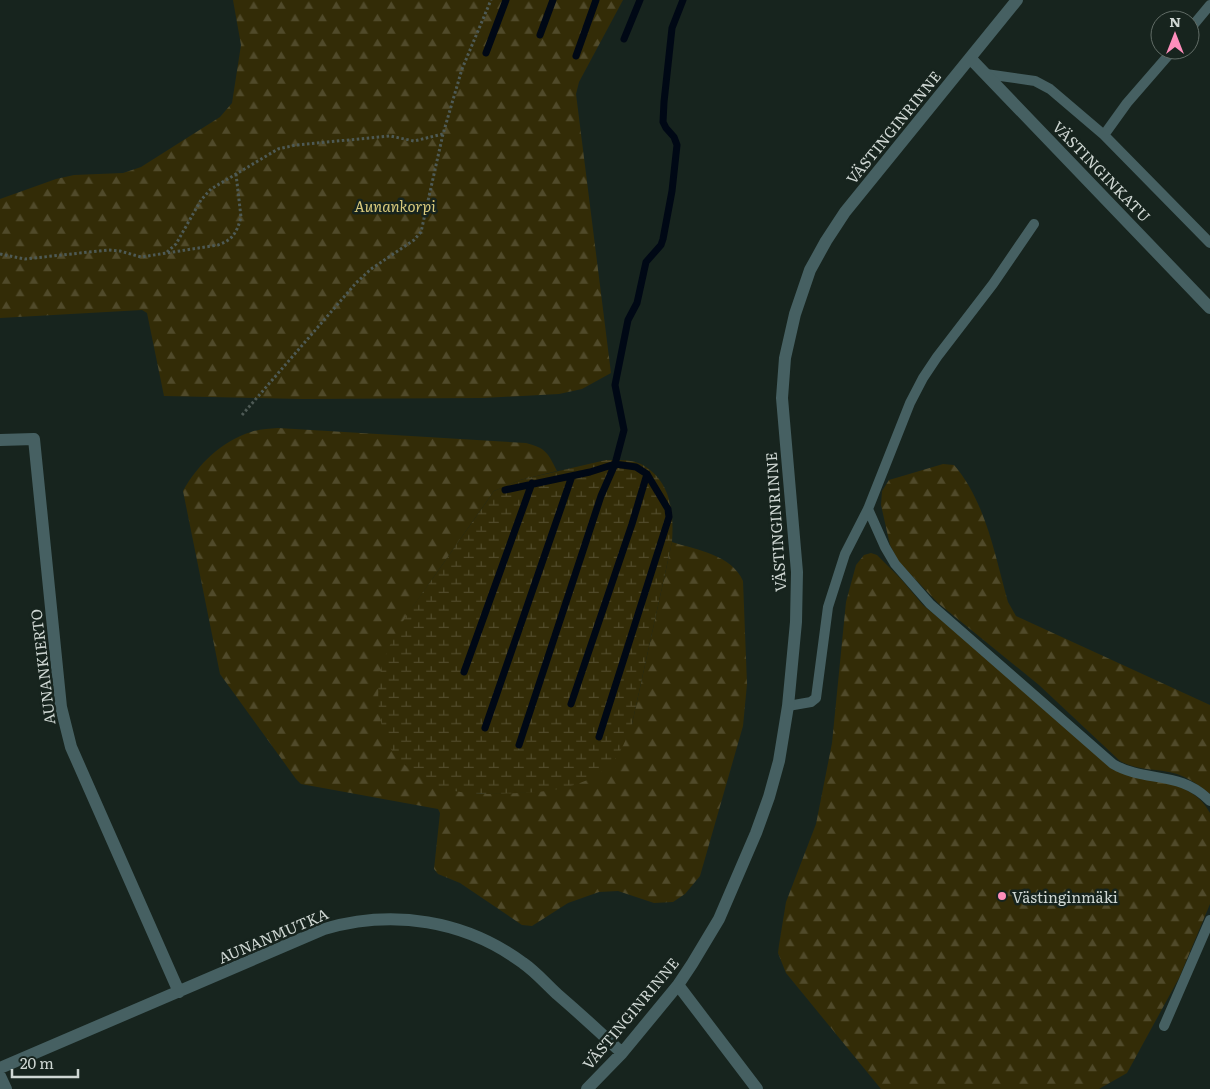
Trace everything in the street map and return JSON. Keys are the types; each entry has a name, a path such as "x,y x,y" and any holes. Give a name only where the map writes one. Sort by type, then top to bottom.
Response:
{"street":[{"name":"VÄSTINGINRINNE","path":"587,1089 622,1053 678,985 719,919 756,833 779,761 788,706 796,622 797,572 782,398 785,358 810,270 826,241 846,212 1017,0"},
{"name":"VÄSTINGINKATU","path":"970,58 1210,308"},
{"name":"AUNANKIERTO","path":"0,440 34,438 64,725 71,747 179,992"},
{"name":"AUNANMUTKA","path":"0,1068 324,929 349,922 376,919 416,921 447,926 473,935 499,948 524,964 622,1053"},
{"path":"678,985 757,1089"},
{"path":"0,1076 6,1089"}],"lane":[{"path":"1200,17 1210,5"},
{"path":"1104,135 1127,104 1164,60"},
{"path":"986,74 1035,81 1044,85 1104,135 1210,243"},
{"path":"788,706 811,702 816,698 828,607 845,554 868,509 910,403 937,357 993,284 1034,224"},
{"path":"868,509 895,564 930,604 1113,764 1128,770 1178,780 1192,786 1210,801"},
{"path":"1164,1026 1210,920"}],"path":[{"path":"242,415 356,283 371,269 414,240 421,232 443,134 462,69 491,0"},
{"path":"167,252 176,244 201,200 211,189 278,149 296,145 390,136 414,141 443,134"},
{"path":"0,254 25,259 108,250 120,251 140,257 218,245 233,237 241,217 236,174"}],"green space":[{"name":"Aunankorpi","path":"233,0 623,0 579,82 576,94 611,373 582,389 559,394 484,398 303,399 164,396 147,313 142,310 0,318 0,199 56,179 74,175 123,173 141,167 220,117 232,103 241,45"},
{"path":"278,428 526,443 546,452 557,471 520,480 494,491 412,608 440,787 481,794 528,792 632,724 672,542 722,559 738,572 743,581 747,684 743,726 700,876 685,894 673,902 654,903 618,891 599,892 568,903 532,926 522,925 460,883 438,874 434,869 440,813 438,809 301,784 296,779 220,674 183,491 203,463 230,441 251,432"},
{"path":"606,460 633,461 651,471 665,488 669,498 672,519 672,542 632,724 622,749 610,765 586,781 553,790 489,794 469,793 450,790 425,780 410,770 392,750 388,744 380,716 378,696 382,666 397,631 494,491 520,480"},
{"path":"943,464 954,465 965,480 982,512 994,548 1008,602 1016,616 1210,705 1210,794 1194,782 1177,774 1140,768 1120,761 1039,685 938,603 898,561 890,545 881,505 882,491 889,480"},
{"path":"871,553 877,555 901,579 923,605 1018,684 1112,769 1180,787 1202,801 1210,813 1210,904 1179,978 1127,1073 1099,1089 881,1089 786,973 778,953 779,945 786,902 816,824 832,743 846,602 856,565 864,555"}],"waterway":[{"path":"486,53 506,0"},
{"path":"540,35 553,0"},
{"path":"576,56 596,0"},
{"path":"624,39 640,0"},
{"path":"519,745 601,496 615,464 624,430 615,385 628,320 637,303 646,262 661,245 672,191 677,145 674,137 663,122 664,102 672,28 683,0"},
{"path":"505,490 590,472 615,464 636,467 647,474 668,509 669,517 599,737"},
{"path":"571,704 647,474"},
{"path":"485,728 572,476"},
{"path":"464,672 532,483"}],"place":[{"name":"Västinginmäki","path":"1002,896"}]}
